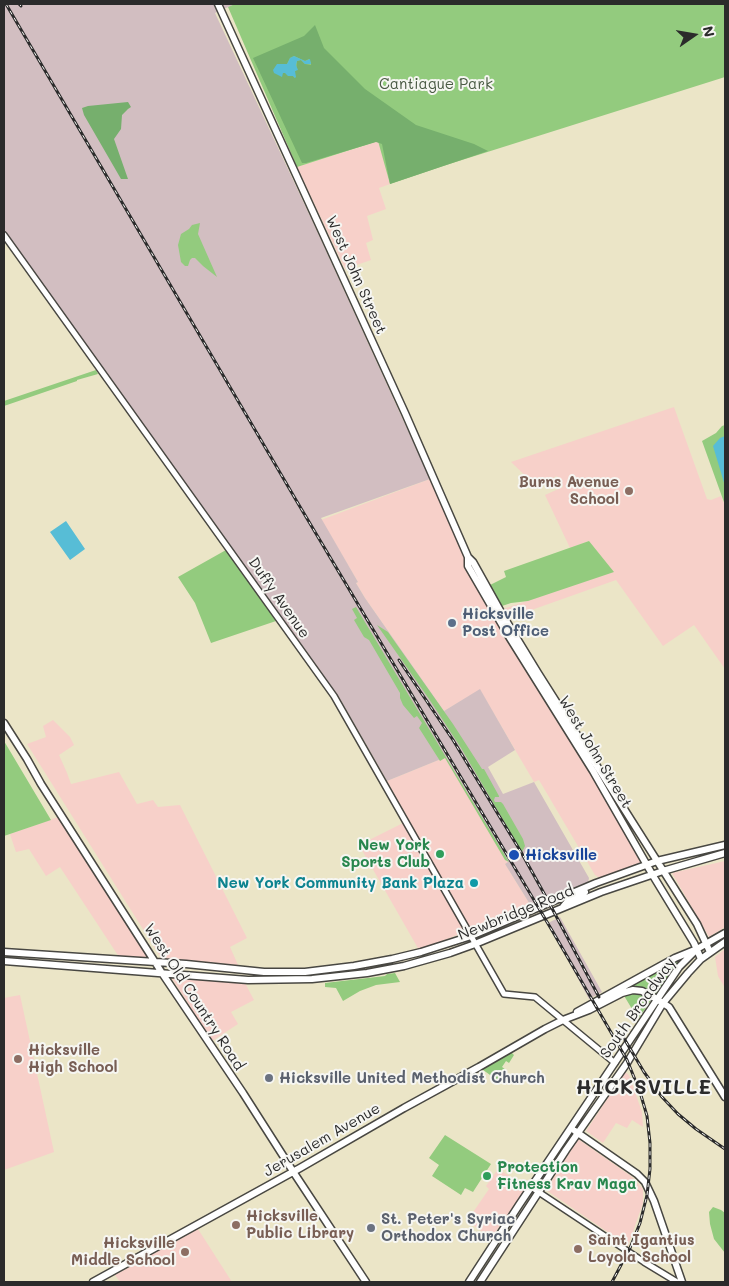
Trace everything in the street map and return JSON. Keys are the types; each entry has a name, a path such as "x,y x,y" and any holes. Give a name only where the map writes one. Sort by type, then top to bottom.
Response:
{"main road":[{"name":"West John Street","path":"218,4 405,413 468,557 473,562 512,643 594,772 702,959"},
{"name":"West John Street","path":"482,584 697,924 710,952"},
{"path":"559,716 562,716 567,724 571,724"},
{"name":"West Old Country Road","path":"4,722 41,784 162,973 366,1282"},
{"path":"4,952 272,972 312,971 354,966 421,952 471,936 590,886 657,861 725,845"},
{"name":"Newbridge Road","path":"162,973 255,980 312,979 397,968 475,944 601,892 652,874 725,853"},
{"path":"562,908 565,902 585,892 590,886"},
{"path":"517,926 519,922 535,911 534,909"},
{"path":"697,949 725,933"},
{"name":"South Broadway","path":"469,1282 615,1063 660,1001 702,959 725,942"},
{"name":"South Broadway","path":"480,1282 577,1133 626,1063 679,967 697,949"},
{"name":"Jerusalem Avenue","path":"93,1282 293,1172 586,1006 675,958 697,949"},
{"path":"4,961 162,973"},
{"path":"254,971 255,980"},
{"path":"312,971 312,979"},
{"name":"Jerusalem Avenue","path":"563,1020 589,1010 622,993 633,990 642,991 660,1001"},
{"path":"660,1001 669,1007 725,1097"},
{"path":"571,1129 637,1174 645,1182 654,1201 682,1282"}],"street":[{"name":"Duffy Avenue","path":"4,235 334,696 504,994 535,997 563,1020"},
{"path":"563,1020 615,1063"},
{"path":"531,1187 644,1262 678,1282"}],"shaded area":[{"path":"4,4 235,4 215,13 430,479 321,518 358,582 356,583 365,598 444,711 480,689 515,750 488,767 503,794 534,782 589,878 588,883 531,906 505,864 508,862 446,757 387,781 339,697 4,230"},
{"path":"379,141 390,184 379,188 386,209 367,216 373,240 366,243 371,260 345,269 297,167"},
{"name":"Burns Avenue School","path":"674,407 707,499 711,500 721,496 725,505 725,669 694,625 663,646 616,580 509,618 503,609 613,572 589,541 570,548 545,495 563,487 557,476 536,486 511,462"},
{"path":"430,479 474,580 617,817 641,860 640,864 600,878 595,875 539,780 534,782 480,690 444,711 365,598 356,583 358,582 321,520"},
{"path":"53,720 70,737 74,745 59,755 71,784 119,772 137,804 153,800 158,807 180,805 247,938 230,947 238,965 161,958 27,744 46,737 43,726"},
{"path":"446,757 508,863 505,864 531,906 419,950 359,845 409,820 387,781"},
{"path":"61,816 155,962 121,960 60,867 46,876 29,849 16,852 10,834"},
{"path":"725,861 725,927 709,937 672,873"},
{"path":"560,917 602,992 589,999 548,923"},
{"path":"725,949 725,988 718,976 715,957"},
{"path":"171,977 245,983 254,1000 231,1012 238,1024 212,1041"},
{"name":"Hicksville High School","path":"20,995 54,1152 4,1170 4,998"},
{"path":"625,1072 629,1075 642,1112 643,1127 632,1120 627,1128 616,1123 603,1143 586,1131"},
{"path":"578,1139 631,1176 643,1189 643,1203 628,1246 546,1190"},
{"path":"498,1169 528,1187 491,1238 467,1221 489,1189 486,1186"},
{"name":"Hicksville Middle School","path":"198,1229 232,1282 120,1282 115,1275"}],"green space":[{"name":"Cantiague Park","path":"235,4 725,4 725,77 390,184 378,141 297,167 228,7"},
{"path":"315,25 324,48 365,89 416,125 474,144 488,151 390,184 382,144 376,142 302,163 253,58 304,36","holes":["294,56 305,61 309,59 311,65 305,64 301,60 297,61 295,78 275,68 278,64 287,64 290,58"]},
{"path":"128,102 131,107 122,115 121,129 114,139 128,179 121,179 84,115 82,108"},
{"path":"200,223 198,234 217,277 195,258 190,260 188,266 181,262 178,245 181,234 192,225"},
{"path":"96,370 98,374 4,406 4,401"},
{"path":"725,425 725,505 702,441"},
{"path":"589,541 614,572 528,601 502,606 490,585 506,577 504,571"},
{"path":"226,550 276,621 211,643 195,603 178,577"},
{"path":"356,607 509,862 505,860 445,758 440,761 419,728 422,723 417,716 414,718 403,705 400,693 369,640 364,637 354,620 357,618 352,609"},
{"path":"377,625 388,632 453,724 482,769 484,769 499,796 495,797 495,802 503,804 523,839 525,846 522,852 461,748"},
{"path":"4,741 51,820 4,836"},
{"path":"690,953 675,967 638,1019 620,989"},
{"path":"395,973 400,982 376,985 360,991 343,1001 336,988 325,987 325,983 385,976"},
{"path":"509,1050 514,1055 509,1063 506,1061 502,1067 505,1069 497,1080 479,1067"},
{"path":"445,1135 491,1164 473,1192 465,1188 461,1195 432,1176 439,1165 429,1158"},
{"path":"713,1207 725,1213 725,1253 714,1239 710,1224 709,1212"}],"water":[{"path":"294,56 305,61 310,59 311,64 305,64 301,60 297,61 298,70 295,71 295,78 285,73 283,73 282,77 274,73 273,70 277,64 287,64 290,58"},
{"path":"725,436 725,486 713,446 720,438"},
{"path":"66,521 85,549 70,560 50,532"}],"railway":[{"path":"6,4 627,1060 647,1116 650,1169 647,1195 640,1223 630,1248 612,1282"},
{"path":"399,660 453,740 521,852 599,997"},
{"path":"651,989 656,986"},
{"path":"622,1035 644,1072 662,1097 696,1129 725,1149"}],"place":[{"name":"Burns Avenue School","path":"629,491"},
{"name":"Hicksville Post Office","path":"452,623"},
{"name":"New York Sports Club","path":"440,854"},
{"name":"Hicksville","path":"514,855"},
{"name":"New York Community Bank Plaza","path":"474,883"},
{"name":"Hicksville High School","path":"18,1059"},
{"name":"Hicksville United Methodist Church","path":"269,1078"},
{"name":"Protection Fitness Krav Maga","path":"487,1176"},
{"name":"Hicksville Public Library","path":"236,1225"},
{"name":"St. Peter's Syriac Orthodox Church","path":"371,1228"},
{"name":"Saint Igantius Loyola School","path":"578,1249"},
{"name":"Hicksville Middle School","path":"185,1252"}],"district":[{"name":"HICKSVILLE","path":"644,1088"}]}
